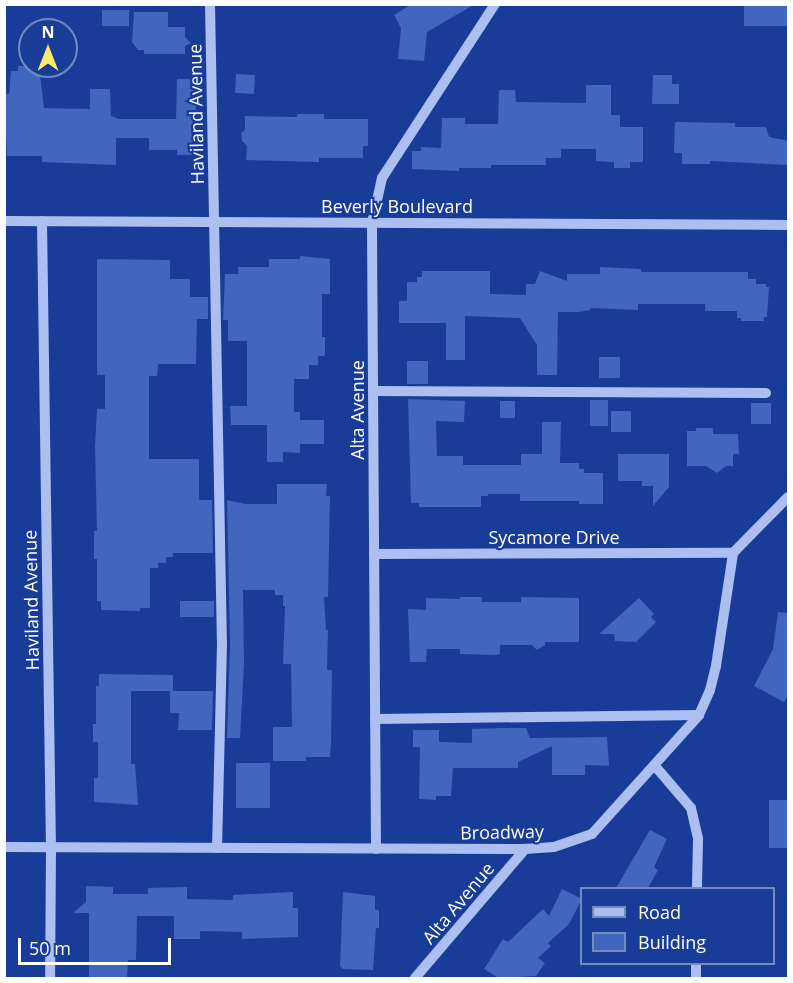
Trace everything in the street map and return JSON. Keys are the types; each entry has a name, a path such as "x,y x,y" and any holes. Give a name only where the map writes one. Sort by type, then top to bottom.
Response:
{"street":[{"name":"Haviland Avenue","path":"210,4 222,644 218,848"},
{"name":"Alta Avenue","path":"376,849 372,223 382,178 495,4"},
{"name":"Beverly Boulevard","path":"4,221 789,225"},
{"name":"Haviland Avenue","path":"42,221 51,848 50,978"},
{"path":"373,391 766,393"},
{"path":"733,553 789,497"},
{"name":"Broadway","path":"4,848 525,849 554,847 595,833 699,715 710,690 716,666 733,553"},
{"name":"Sycamore Drive","path":"374,554 733,553"},
{"path":"375,719 699,715"},
{"path":"655,766 691,808 698,839 697,887"},
{"name":"Alta Avenue","path":"416,978 525,849"}],"building":[{"path":"412,4 475,4 427,32 424,61 398,59 401,28 394,15"},
{"path":"744,4 788,4 788,26 744,26"},
{"path":"102,10 129,10 129,26 102,26"},
{"path":"134,12 168,12 168,27 185,27 185,37 191,43 185,46 185,54 144,54 144,50 138,50 132,42"},
{"path":"11,71 18,71 18,78 40,78 44,108 90,109 90,89 110,89 111,116 119,119 176,119 177,79 197,79 195,151 193,155 177,155 177,150 149,150 149,138 116,138 116,165 42,162 42,156 7,156 4,94 9,94"},
{"path":"236,74 255,75 254,94 235,93"},
{"path":"653,75 672,75 672,84 679,84 679,104 652,104"},
{"path":"586,85 611,85 611,115 620,115 620,127 643,127 643,162 630,162 630,168 614,168 614,162 596,161 596,149 561,149 561,158 546,158 546,165 491,165 491,168 459,168 459,171 412,169 412,151 421,151 421,147 441,148 442,118 465,118 465,124 498,124 499,90 515,90 516,102 586,103"},
{"path":"297,114 324,114 324,119 368,119 368,146 363,146 363,158 319,158 319,162 246,160 247,146 242,141 241,133 245,130 245,116 297,117"},
{"path":"675,122 735,123 735,127 766,127 769,137 789,141 789,165 710,161 710,164 682,164 682,153 674,153"},
{"path":"300,256 330,259 330,294 322,294 322,337 325,337 325,356 318,356 318,365 309,365 309,379 294,379 294,412 300,412 300,420 324,420 324,444 300,444 300,453 283,452 283,462 267,462 267,425 231,425 230,406 247,406 247,341 228,341 228,320 223,320 225,274 238,274 238,267 269,267 269,259 300,259"},
{"path":"97,259 170,260 170,279 190,279 190,297 208,297 208,319 197,319 196,364 158,364 157,376 149,376 149,459 199,459 199,500 212,500 213,553 173,553 173,557 166,557 166,563 158,563 158,568 150,568 150,608 140,608 140,611 101,610 101,601 97,601 97,559 94,559 94,531 97,531 95,446 97,409 105,409 105,375 97,375"},
{"path":"600,267 641,269 641,272 748,272 748,279 756,279 756,284 766,284 766,287 769,287 767,317 764,317 764,321 741,321 741,318 737,318 737,311 705,311 705,304 638,304 638,310 591,308 579,312 558,312 557,375 537,375 537,345 520,318 465,316 465,360 446,360 446,323 399,323 399,301 407,301 407,282 417,282 417,277 422,277 422,271 490,271 490,294 526,295 526,284 535,284 540,271 567,281 567,274 600,274"},
{"path":"599,357 620,357 620,378 599,378"},
{"path":"407,361 428,361 428,384 407,384"},
{"path":"408,399 465,401 464,422 436,421 437,456 463,456 463,465 521,465 521,454 542,454 542,422 561,422 560,463 579,463 579,469 584,469 584,473 603,473 603,504 579,504 579,501 520,501 520,494 481,496 481,507 419,507 419,503 411,503"},
{"path":"590,400 608,400 608,426 590,426"},
{"path":"500,401 515,401 515,418 500,418"},
{"path":"751,403 771,403 771,424 751,424"},
{"path":"611,411 631,411 631,432 611,432"},
{"path":"696,428 713,428 713,434 738,434 739,454 733,454 733,466 726,466 717,473 706,466 687,466 687,431 696,431"},
{"path":"618,454 669,454 669,487 653,506 653,486 642,486 642,481 618,481"},
{"path":"277,484 327,484 326,496 330,496 328,597 324,597 326,630 328,630 327,670 332,670 330,757 306,757 306,761 273,761 273,727 292,727 291,664 283,664 285,606 283,606 283,595 275,595 275,590 243,590 244,664 240,738 227,738 230,644 227,500 245,504 277,504"},
{"path":"460,597 482,597 482,602 521,602 521,597 579,598 579,642 545,642 545,645 537,650 532,645 500,645 500,654 496,655 460,654 460,649 427,649 426,662 410,662 408,609 426,610 426,598 460,599"},
{"path":"639,598 654,614 651,617 656,622 636,642 615,641 614,634 599,634"},
{"path":"180,601 214,601 214,617 180,617"},
{"path":"778,612 789,613 789,694 784,702 754,686 773,649"},
{"path":"99,674 173,675 173,691 131,691 131,764 135,764 138,805 94,802 94,778 98,778 98,742 93,742 93,724 96,724 96,686 99,686"},
{"path":"170,691 213,691 212,730 178,730 179,713 170,713"},
{"path":"526,728 530,738 607,737 609,766 585,765 585,775 552,775 552,746 518,762 518,768 453,768 451,796 436,796 436,800 419,799 420,747 413,747 413,730 439,730 439,742 472,743 472,729"},
{"path":"236,763 270,763 270,808 236,808"},
{"path":"769,800 788,800 788,848 769,848"},
{"path":"650,830 667,839 654,867 658,870 649,887 617,887"},
{"path":"86,886 113,887 113,894 148,894 148,888 187,887 187,899 233,900 233,895 293,892 293,908 298,908 298,937 242,939 242,932 200,931 200,939 174,939 174,916 137,916 136,960 128,960 127,978 89,978 89,913 73,913 86,902"},
{"path":"562,889 580,898 580,903 569,924 548,943 551,946 538,958 545,963 536,976 499,978 484,969 503,939 508,942 543,909 549,916"},
{"path":"343,892 375,896 375,910 379,910 379,928 376,928 373,970 343,969 340,966"}]}
